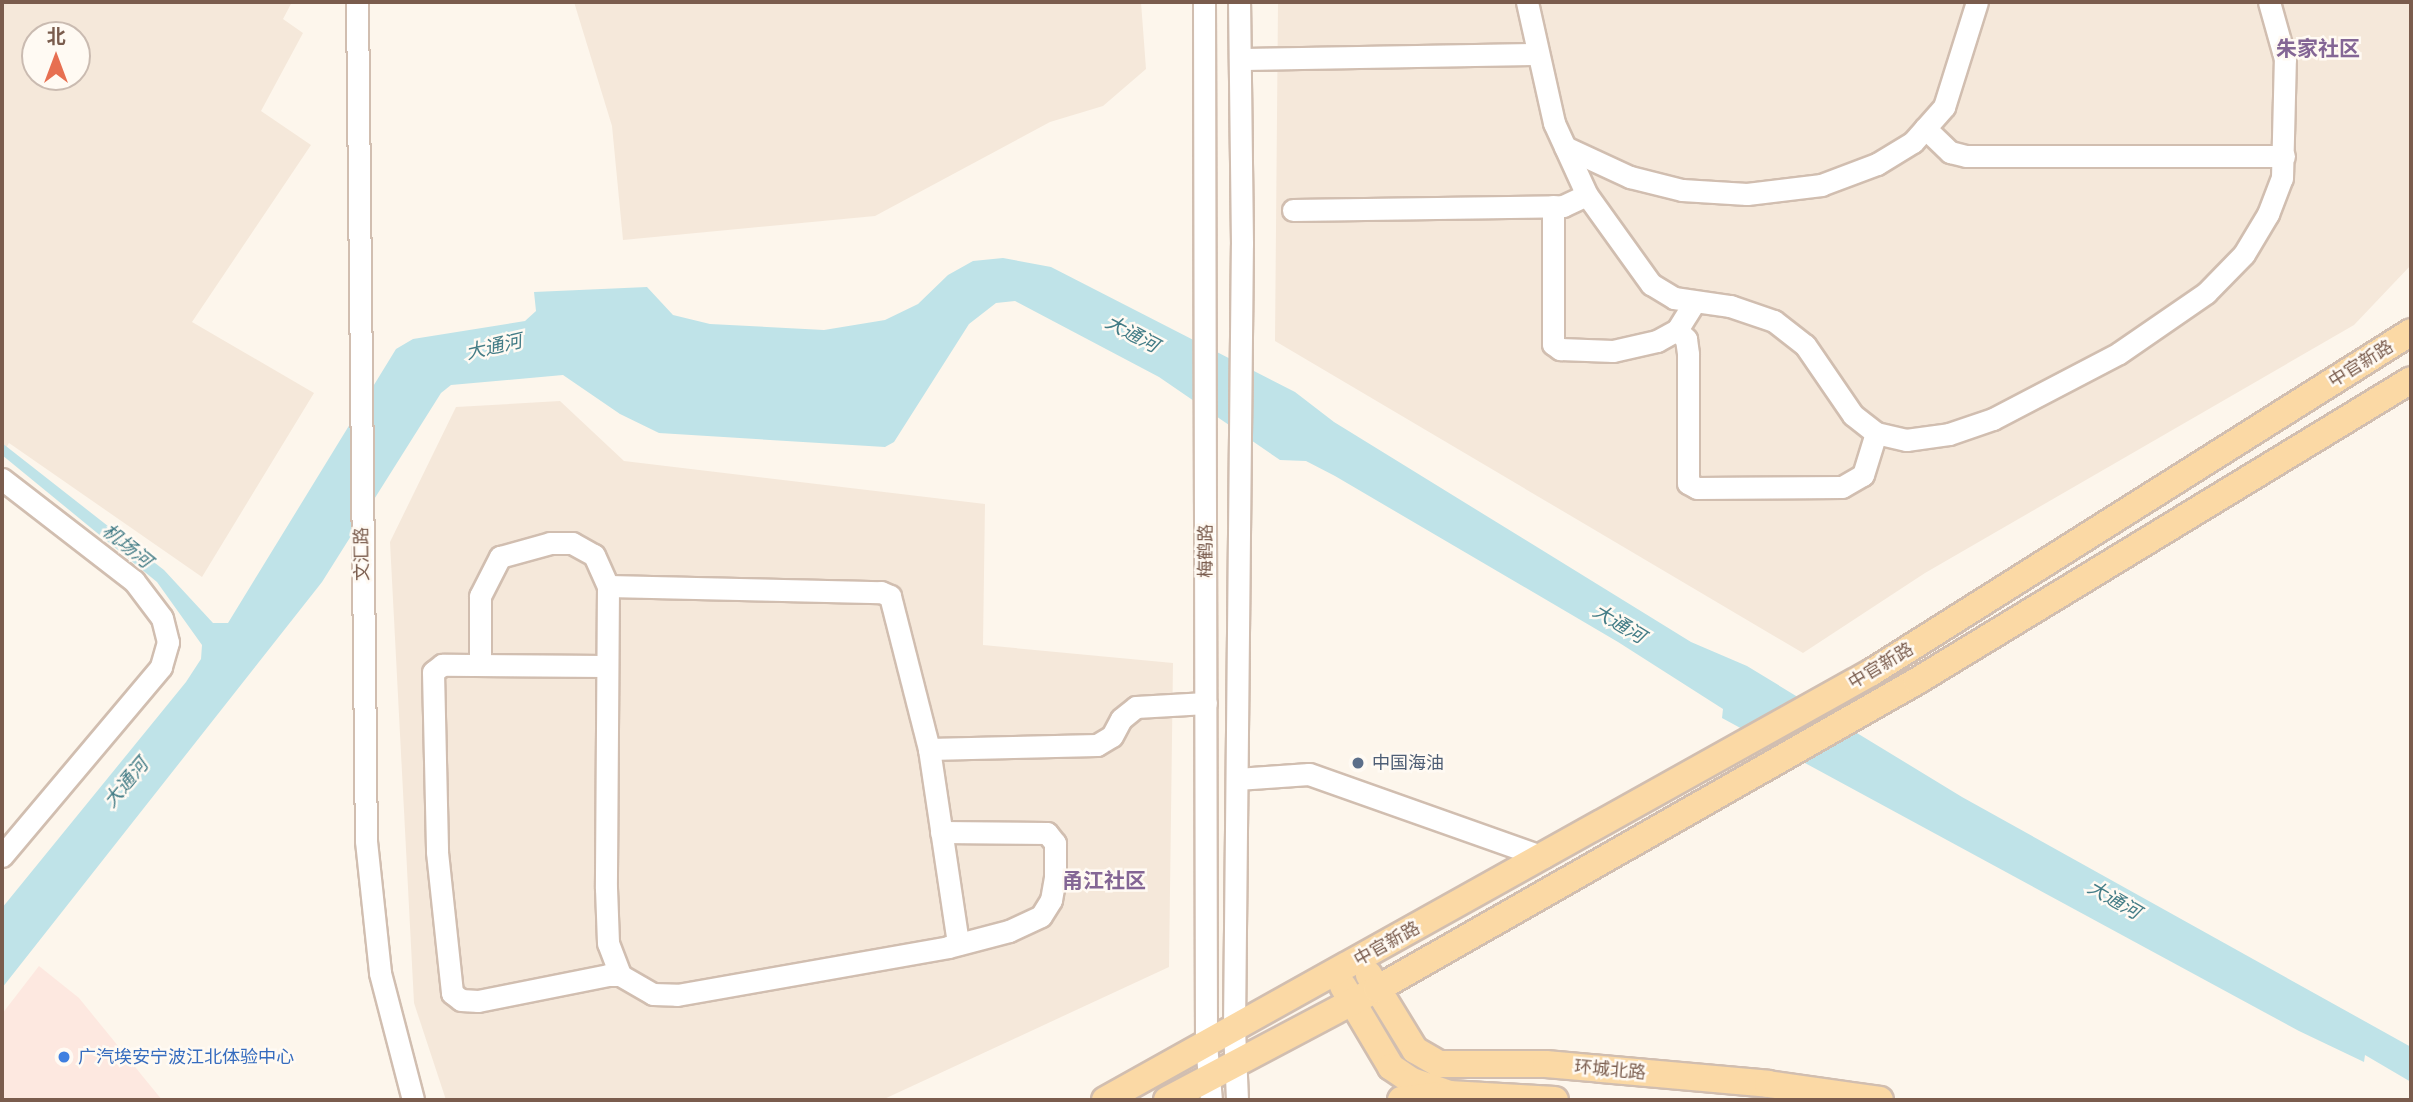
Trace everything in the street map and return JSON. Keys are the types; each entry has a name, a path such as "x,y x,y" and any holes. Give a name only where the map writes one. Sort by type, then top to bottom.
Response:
{"main road":[{"name":"中官新路","path":"1335,972 1872,672 2411,332"},
{"name":"中官新路","path":"1377,989 1917,681 2411,380"},
{"name":"环城北路","path":"1360,960 1415,1050 1438,1064 1560,1066 1768,1084 1880,1100"},
{"path":"1105,1100 1335,972 1391,1067 1449,1094"},
{"path":"1167,1100 1210,1089 1235,1063 1377,989"},
{"path":"1401,1100 1449,1094 1555,1100"}],"street":[{"name":"文汇路","path":"357,2 366,841 380,973 414,1100"},
{"name":"梅鹤路","path":"1203,2 1206,1044 1210,1089"},
{"name":"梅鹤路","path":"1237,1100 1234,1028 1241,339 1239,2"},
{"path":"1527,2 1536,54 1565,147 1587,195 1651,284 1674,298 1694,303 1730,306 1774,321 1805,345 1853,415 1876,433 1906,440 1949,434 1993,419 2130,345 2206,293 2245,254 2268,214 2282,178 2285,59 2269,2"},
{"path":"1565,147 1630,177 1682,190 1747,194 1821,185 1877,164 1913,142 1944,107 1977,2"},
{"path":"1240,59 1536,54"},
{"path":"1925,128 1950,152 1966,156 2284,156"},
{"path":"1293,210 1553,206 1587,195"},
{"path":"1553,206 1553,344 1560,349 1613,351 1657,341 1677,330 1694,303"},
{"path":"1677,330 1686,339 1688,354 1688,483 1697,488 1842,487 1863,475 1876,433"},
{"path":"2,479 134,581 162,618 167,642 161,667 2,856"},
{"path":"480,665 480,596 500,557 524,547 572,543 594,555 608,586 604,666 608,943 620,975 653,994 677,995 958,944 1009,931 1041,916 1051,900 1055,843 1047,833 941,832"},
{"path":"608,586 881,592 890,596 929,749 958,944"},
{"path":"604,666 442,665 433,672 437,852 452,993 461,1000 478,1001 620,975"},
{"path":"929,749 1097,745 1112,736 1121,719 1136,707 1206,703"},
{"path":"1237,779 1308,774 1544,857"}],"shaded area":[{"path":"2,2 292,2 283,19 303,33 261,111 311,145 192,322 314,393 202,577 9,443 2,455"},
{"path":"574,2 1141,2 1146,69 1103,106 1050,122 875,216 623,240 612,126"},
{"path":"1278,2 2411,2 2411,265 2354,325 1925,573 1803,653 1275,341"},
{"path":"560,401 624,461 985,504 983,645 1173,663 1169,967 882,1100 446,1100 414,1003 390,542 456,407"},
{"name":"广汽埃安宁波江北体验中心","path":"39,966 79,998 162,1100 2,1100 2,1014"}],"water":[{"path":"1003,258 1051,267 1295,392 1334,422 1691,642 1747,666 1962,797 2411,1047 2411,1082 2365,1055 2364,1062 2299,1031 1722,718 1723,709 1618,642 1335,476 1306,461 1280,460 1159,377 1015,301 996,303 969,324 894,442 885,447 659,433 620,414 563,375 451,385 441,393 322,582 2,988 2,908 186,682 201,659 202,645 157,582 2,455 2,443 164,570 213,623 228,623 396,349 413,339 525,321 536,311 534,292 647,287 673,315 710,324 824,330 885,320 918,304 948,275 973,261"}],"place":[{"name":"中国海油","path":"1358,763"},
{"name":"广汽埃安宁波江北体验中心","path":"64,1057"}],"district":[{"name":"朱家社区","path":"2318,49"},
{"name":"甬江社区","path":"1104,881"}],"water label":[{"name":"大通河","path":"1132,334"},
{"name":"大通河","path":"494,347"},
{"name":"机场河","path":"127,546"},
{"name":"大通河","path":"1619,624"},
{"name":"大通河","path":"126,783"},
{"name":"大通河","path":"2114,900"}]}
